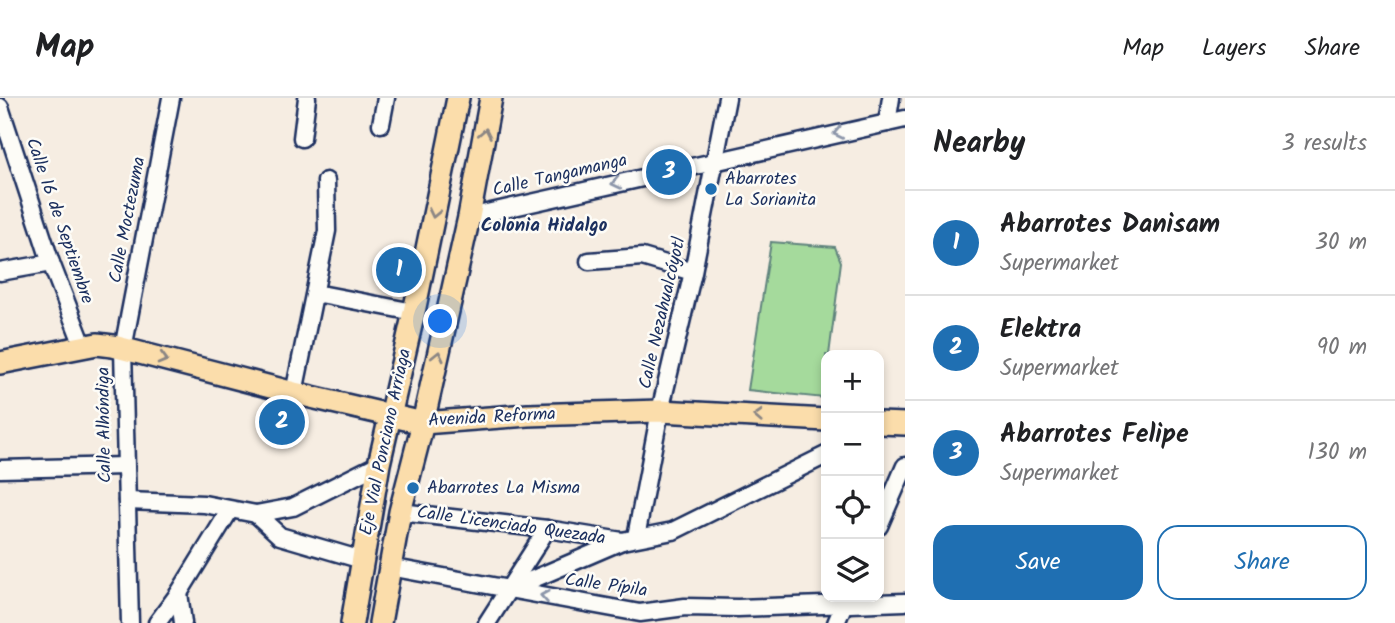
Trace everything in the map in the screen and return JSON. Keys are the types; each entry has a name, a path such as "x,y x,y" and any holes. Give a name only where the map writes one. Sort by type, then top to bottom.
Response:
{"main road":[{"name":"Eje Vial Ponciano Arriaga","path":"352,623 379,464 414,312 458,98"},
{"name":"Eje Vial Ponciano Arriaga","path":"380,623 400,512 423,423 469,217 491,98"},
{"name":"Avenida Reforma","path":"0,363 97,344 423,423 528,415 660,411 821,420"}],"street":[{"name":"Calle Moctezuma","path":"123,349 171,98"},
{"path":"302,138 307,98"},
{"path":"381,124 386,98"},
{"name":"Calle Nezahualcóyotl","path":"629,539 694,272 727,98"},
{"path":"887,123 891,98"},
{"name":"Calle 16 de Septiembre","path":"0,107 51,263 84,348"},
{"name":"Calle Tangamanga","path":"469,217 905,119"},
{"path":"294,393 327,231 326,181"},
{"path":"589,261 642,257 694,272"},
{"path":"0,272 51,263"},
{"path":"314,293 414,312"},
{"name":"Calle Alhóndiga","path":"123,349 130,623"},
{"name":"Calle Licenciado Quezada","path":"508,590 629,539 673,531 821,458"},
{"path":"127,501 204,504 256,514 293,507 379,464"},
{"path":"0,469 125,466"},
{"path":"884,514 905,466"},
{"path":"157,623 180,593 230,510"},
{"name":"Calle Licenciado Quezada","path":"400,512 629,539"},
{"path":"256,514 281,536 362,561"},
{"path":"487,623 547,529"},
{"name":"Calle Pípila","path":"389,567 640,613 685,607 738,608 831,602"},
{"path":"180,593 183,623"},
{"path":"836,623 846,602"},
{"name":"Calle Pípila","path":"876,602 905,603"}],"green space":[{"path":"771,242 835,247 841,262 830,350 821,350 821,398 748,390"}],"place":[{"name":"Abarrotes Felipe","path":"669,172"},
{"name":"Abarrotes La Sorianita","path":"711,189"},
{"name":"Abarrotes Danisam","path":"399,270"},
{"name":"Elektra","path":"282,422"},
{"name":"Abarrotes La Misma","path":"413,488"}],"district":[{"name":"Colonia Hidalgo","path":"544,226"}]}
